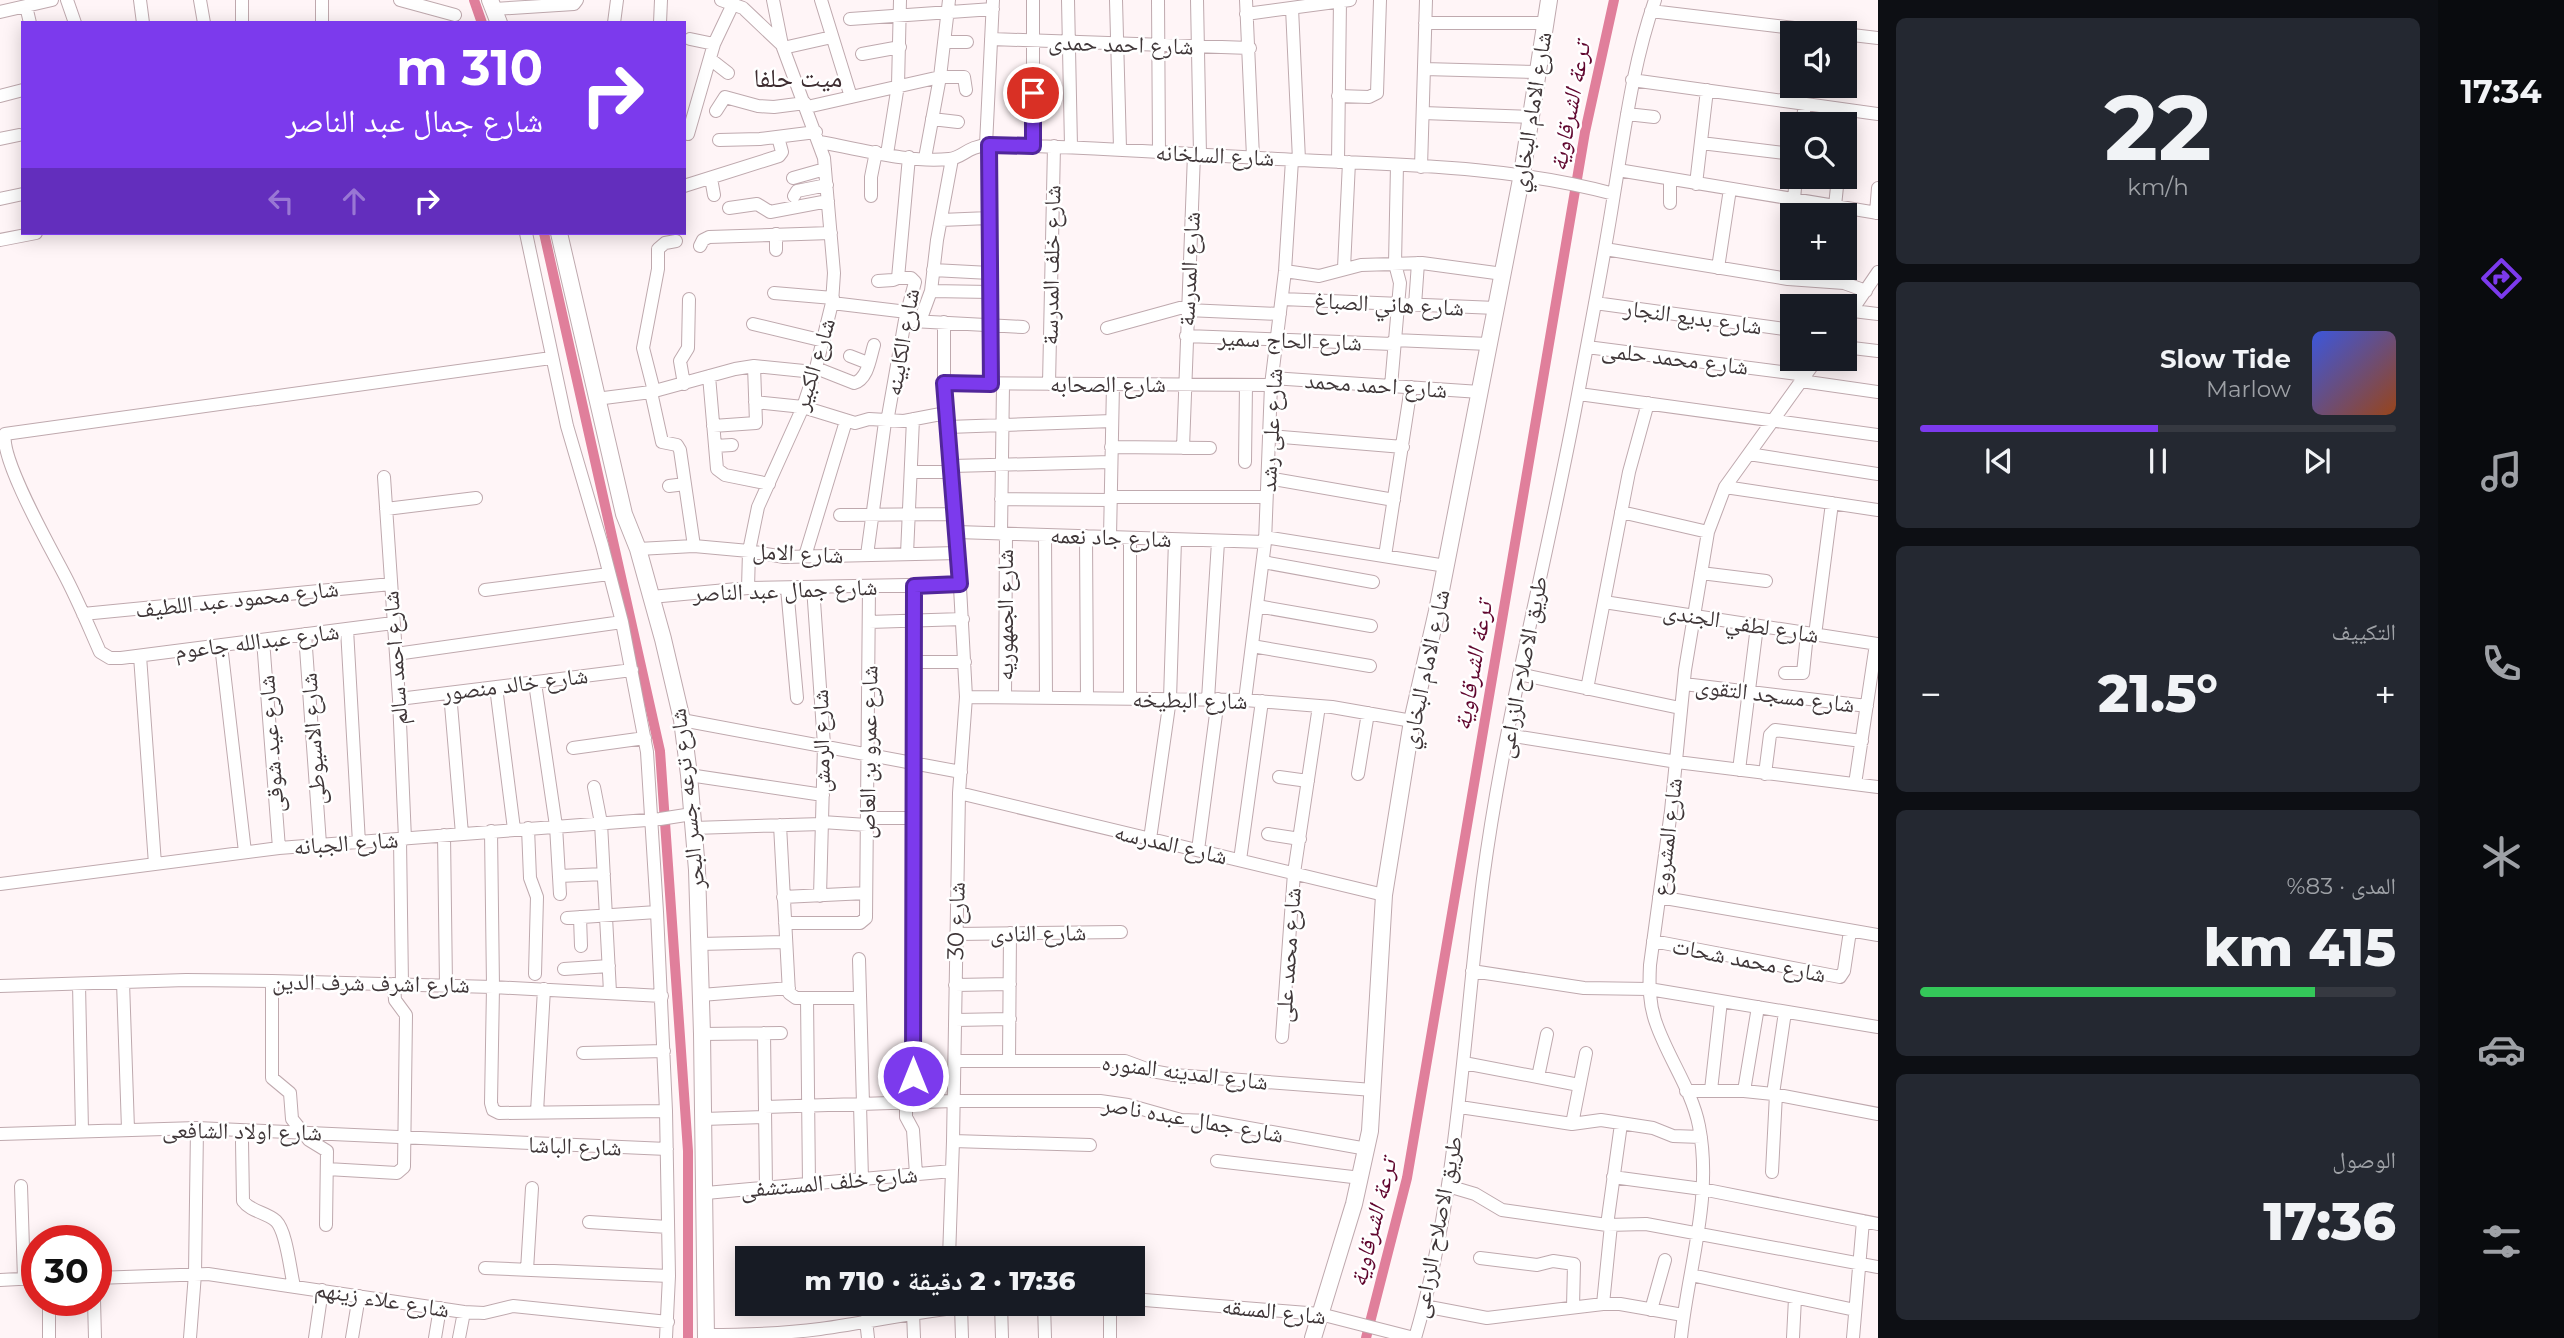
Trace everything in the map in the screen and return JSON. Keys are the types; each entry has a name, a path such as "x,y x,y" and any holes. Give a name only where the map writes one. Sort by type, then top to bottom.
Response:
{"street":[{"path":"67,0 74,21"},
{"path":"140,0 143,21"},
{"path":"200,0 204,21"},
{"path":"242,21 243,0"},
{"path":"322,0 322,21"},
{"path":"400,0 457,19"},
{"path":"450,0 457,19"},
{"path":"494,11 574,4 577,0"},
{"path":"614,21 617,0"},
{"path":"660,21 661,0"},
{"path":"773,0 783,47"},
{"path":"821,0 851,97"},
{"path":"871,196 871,177 881,153 898,85 900,0"},
{"path":"1033,0 1033,146"},
{"path":"1068,0 1071,146"},
{"path":"1116,0 1120,148"},
{"path":"1158,0 1159,152"},
{"name":"شارع المدرسة","path":"1183,448 1187,308 1197,154 1197,0"},
{"path":"1246,0 1253,157"},
{"path":"1338,96 1369,97 1379,89 1380,0"},
{"path":"1421,167 1426,0"},
{"name":"شارع الامام البخاري","path":"1313,1338 1327,1315 1367,1149 1384,895 1412,721 1446,566 1522,174 1549,0"},
{"path":"0,12 44,1"},
{"path":"1246,14 1295,5 1343,1 1338,96 1343,162 1344,268"},
{"path":"688,134 727,2 743,8 758,20 783,47"},
{"path":"850,19 948,6 993,5"},
{"name":"شارع الجمهوريه","path":"993,5 988,145 990,325 1002,425 1005,697"},
{"name":"شارع على رشد","path":"1245,700 1263,562 1272,382 1295,160 1295,5"},
{"path":"1653,5 1780,24"},
{"name":"طريق الاصلاح الزراعى","path":"1415,1338 1448,1186 1460,1107 1484,874 1507,735 1587,347 1632,80 1653,5"},
{"path":"26,6 30,21"},
{"path":"925,158 940,77 948,6"},
{"path":"1425,23 1545,23"},
{"path":"1857,36 1878,38"},
{"path":"783,47 832,37"},
{"path":"690,39 714,44"},
{"name":"شارع احمد حمدى","path":"991,39 1250,48"},
{"path":"944,42 967,42"},
{"name":"شارع الكبير","path":"748,588 749,551 758,507 803,407 824,341 834,274 827,186 818,137 783,47"},
{"path":"862,54 900,47"},
{"path":"710,59 728,73"},
{"path":"1424,69 1538,72"},
{"path":"716,111 725,97 758,106 806,105 940,77 964,77 966,90"},
{"path":"1632,80 1878,114"},
{"path":"1696,184 1707,90"},
{"path":"0,96 21,91"},
{"path":"1804,112 1805,104"},
{"path":"1423,113 1531,117"},
{"path":"1627,114 1654,117"},
{"path":"932,119 958,122"},
{"path":"0,139 19,135"},
{"path":"686,185 779,156 782,152 778,137"},
{"name":"شارع السلخانه","path":"719,140 818,137 881,153 952,159 970,148 988,145 1120,148 1522,174 1614,194"},
{"path":"1701,144 1780,153"},
{"name":"شارع خلف المدرسة","path":"1049,384 1054,146"},
{"path":"878,281 893,281 898,278 909,157"},
{"path":"920,321 931,291 940,220 952,159"},
{"path":"1391,386 1400,284 1395,264 1397,165"},
{"path":"793,178 825,169"},
{"path":"1618,170 1817,203"},
{"path":"711,178 714,195"},
{"path":"1670,179 1670,203"},
{"path":"793,196 797,191 827,186"},
{"path":"1857,210 1877,213 1878,188"},
{"path":"1718,268 1730,189"},
{"path":"1794,199 1795,189"},
{"path":"0,199 21,194"},
{"path":"729,208 757,204 770,212 828,201"},
{"path":"940,220 989,218"},
{"path":"700,246 709,237 831,233"},
{"path":"776,234 776,250"},
{"path":"0,240 26,235"},
{"name":"شارع ترعه جسر البحر","path":"526,235 567,426 622,622 645,738 656,819 667,1149 669,1276 666,1338"},
{"name":"شارع ترعه جسر البحر","path":"559,235 624,514 638,549 682,720 689,775 689,819 701,995 706,1336"},
{"path":"676,242 665,243 658,249 658,269 644,337 644,355 650,369 657,444 679,448 694,546"},
{"path":"1605,249 1788,279 1844,283 1866,291"},
{"path":"1285,271 1319,276 1361,264 1418,263 1503,274"},
{"path":"1415,305 1418,263"},
{"path":"933,270 990,273"},
{"path":"1857,304 1878,272"},
{"name":"شارع الكابينه","path":"867,555 886,422 915,282 911,278 898,278"},
{"path":"931,291 990,292"},
{"path":"774,293 832,301 920,321 1023,327"},
{"path":"684,384 680,360 688,348 688,299"},
{"name":"شارع هاني الصباغ","path":"1282,299 1496,308"},
{"name":"شارع بديع النجار","path":"1595,303 1780,328"},
{"path":"1107,328 1187,308 1280,314"},
{"path":"1857,315 1878,314"},
{"path":"944,322 944,383 960,584"},
{"path":"753,324 824,341"},
{"name":"شارع الحاج سمير","path":"1186,336 1489,344"},
{"path":"596,399 653,392 754,366 815,370 854,383 862,380 874,345"},
{"name":"شارع محمد حلمى","path":"1587,347 1803,378 1878,392"},
{"path":"1857,349 1878,351"},
{"path":"850,356 868,363"},
{"path":"83,614 62,570 23,503 4,448 2,431 551,358"},
{"path":"713,426 754,425 754,366"},
{"name":"شارع المشروع","path":"1681,1338 1698,1233 1702,1189 1701,1137 1696,1111 1655,1020 1649,989 1680,708 1708,532 1725,487 1809,371"},
{"path":"709,376 716,465 719,473 769,484"},
{"name":"شارع الصحابه","path":"944,383 1246,385 1272,382"},
{"name":"شارع احمد محمد","path":"1272,382 1480,392"},
{"path":"1110,537 1113,384"},
{"path":"1245,462 1246,385"},
{"path":"1385,556 1411,387"},
{"path":"1578,394 1878,435"},
{"path":"755,402 803,407 855,423 869,419 886,422 946,413"},
{"path":"1587,688 1629,472 1648,403"},
{"path":"907,554 913,419"},
{"path":"805,556 846,421"},
{"path":"948,427 1112,421"},
{"path":"1269,436 1403,447"},
{"path":"715,446 732,445"},
{"path":"1111,447 1210,448"},
{"path":"1749,454 1878,474"},
{"path":"911,472 1002,465 1111,462"},
{"name":"شارع احمد سالم","path":"384,477 396,654 402,839 398,985"},
{"path":"1268,478 1394,500"},
{"path":"668,486 685,484"},
{"path":"1725,487 1878,510"},
{"path":"1001,499 1266,497"},
{"path":"386,509 476,498"},
{"path":"1785,673 1803,673 1832,503"},
{"path":"1621,512 1708,532"},
{"path":"840,515 956,514"},
{"name":"شارع جاد نعمه","path":"957,532 1218,542 1265,540 1446,566"},
{"path":"1045,535 1046,697"},
{"path":"1086,536 1087,698"},
{"path":"1130,538 1130,698"},
{"path":"1150,839 1170,699 1175,540"},
{"path":"1198,850 1213,699 1218,542"},
{"name":"شارع الامل","path":"638,549 694,546 772,556 959,552"},
{"path":"1263,562 1373,582"},
{"path":"1701,573 1766,581"},
{"path":"485,590 610,574"},
{"name":"شارع محمود عبد اللطيف","path":"83,614 391,584"},
{"name":"شارع جمال عبد الناصر","path":"651,597 748,588 960,584"},
{"name":"شارع 30","path":"949,1246 959,793 967,697 960,584"},
{"path":"914,586 909,1102 906,1117 914,1130 916,1174"},
{"name":"شارع الرمش","path":"813,587 824,745 820,896"},
{"name":"شارع عمرو بن العاص","path":"785,923 860,923 866,918 869,587"},
{"path":"788,588 797,698"},
{"name":"شارع لطفي الجندى","path":"1604,602 1877,644"},
{"path":"1257,606 1371,626"},
{"name":"شارع عبدالله جاعوم","path":"83,614 100,652 110,658 393,623"},
{"path":"869,622 963,619"},
{"path":"396,654 622,622"},
{"path":"1739,770 1756,626"},
{"path":"347,629 359,843"},
{"name":"شارع الاسيوطى","path":"305,634 320,844"},
{"name":"شارع عيد شوقى","path":"262,640 279,848"},
{"path":"1855,784 1877,644"},
{"path":"221,645 245,852"},
{"path":"1252,646 1370,666"},
{"path":"140,656 155,864"},
{"path":"914,662 965,662"},
{"name":"شارع خالد منصور","path":"398,699 632,670"},
{"path":"1519,674 1680,708"},
{"path":"535,683 556,826 561,894"},
{"name":"شارع مسجد التقوى","path":"1684,684 1867,706"},
{"path":"496,687 514,829"},
{"path":"450,693 461,834"},
{"name":"شارع البطيخه","path":"967,697 1245,700 1319,706 1412,721"},
{"path":"1240,860 1262,701"},
{"name":"شارع محمد على","path":"1282,1037 1294,873 1319,706"},
{"path":"1358,774 1368,713"},
{"path":"682,720 961,772"},
{"path":"1765,774 1770,734 1775,730 1861,741"},
{"path":"1507,735 1676,762 1878,787"},
{"path":"573,748 645,738"},
{"path":"689,775 822,795"},
{"path":"1279,776 1308,781"},
{"path":"594,787 601,823 610,992"},
{"name":"شارع المدرسه","path":"959,793 1384,895"},
{"name":"شارع الجبانه","path":"0,884 279,848 514,829 656,819 780,825 912,818"},
{"path":"780,825 789,991 793,998 860,998"},
{"path":"528,828 530,877 537,897 535,974"},
{"path":"491,831 491,1103 494,1110 666,1111"},
{"path":"1268,834 1300,839"},
{"path":"444,835 446,985"},
{"path":"559,876 604,874"},
{"path":"783,897 866,893"},
{"path":"1659,897 1878,935"},
{"path":"581,946 573,918 657,912"},
{"name":"شارع محمد شحات","path":"1653,941 1840,976 1844,971 1850,931"},
{"name":"شارع النادى","path":"956,934 1121,932"},
{"path":"1009,1061 1010,933"},
{"path":"699,944 786,942"},
{"path":"859,959 862,1179"},
{"path":"564,969 609,966"},
{"path":"1472,971 1584,988 1649,989 1878,1027"},
{"path":"272,981 272,1078 289,1091 291,1117 312,1143 327,1151 326,1225"},
{"name":"شارع اشرف شرف الدين","path":"0,986 272,981 446,985 662,996"},
{"path":"123,982 128,1129"},
{"path":"79,984 82,1131"},
{"path":"327,1169 397,1174 404,1167 407,1015 395,1000 398,985"},
{"path":"955,985 1010,985"},
{"path":"537,1112 544,989"},
{"path":"701,995 789,991"},
{"path":"807,998 809,1184"},
{"path":"1711,1090 1721,1001"},
{"path":"1744,1091 1759,1007"},
{"path":"1772,1172 1775,1094 1785,1012"},
{"path":"955,1020 1010,1019"},
{"path":"764,1033 766,1187"},
{"path":"702,1034 781,1033"},
{"path":"1538,1077 1547,1034"},
{"path":"583,1053 664,1051"},
{"path":"1572,1124 1586,1054"},
{"name":"شارع المدينه المنوره","path":"955,1061 1125,1061 1152,1071 1174,1075 1373,1090"},
{"path":"1464,1063 1579,1085"},
{"path":"1686,1091 1775,1094 1878,1114"},
{"name":"شارع جمال عبده ناصر","path":"704,1119 808,1106 954,1101 1115,1102 1181,1120 1210,1121 1367,1149"},
{"path":"1460,1107 1572,1124 1601,1120 1653,1128 1673,1136 1701,1137"},
{"path":"1603,1304 1620,1124"},
{"path":"190,1338 195,1274 197,1128"},
{"name":"شارع اولاد الشافعى","path":"0,1133 197,1128 483,1142"},
{"path":"953,1141 1090,1145"},
{"path":"242,1142 243,1201 252,1210 274,1220 281,1228 294,1286"},
{"name":"شارع الباشا","path":"483,1142 667,1149"},
{"path":"1217,1161 1361,1178"},
{"name":"شارع خلف المستشفى","path":"706,1193 952,1171"},
{"path":"1613,1177 1702,1189 1878,1224"},
{"path":"21,1186 25,1225"},
{"path":"1448,1186 1475,1194 1502,1210 1609,1225 1646,1224 1878,1267"},
{"path":"527,1270 532,1188"},
{"path":"1853,1338 1863,1221"},
{"path":"589,1222 668,1227"},
{"path":"1480,1258 1537,1265 1553,1261 1574,1264 1573,1307"},
{"path":"1651,1310 1665,1260"},
{"path":"485,1269 669,1276"},
{"name":"شارع علاء زينهم","path":"112,1277 195,1274 464,1312 484,1313 513,1306 668,1322"},
{"path":"1690,1275 1855,1310"},
{"path":"0,1280 21,1279"},
{"path":"315,1338 322,1290"},
{"path":"352,1338 359,1296"},
{"path":"1793,1338 1795,1298"},
{"name":"شارع المسقه","path":"1145,1300 1327,1315 1415,1338"},
{"path":"1424,1306 1487,1318 1603,1304 1683,1315"},
{"path":"435,1338 440,1308"},
{"path":"459,1338 464,1312"},
{"path":"48,1316 49,1338"},
{"path":"94,1316 95,1338"},
{"path":"706,1336 822,1333 890,1316"},
{"path":"913,1316 914,1338"},
{"path":"961,1316 961,1338"},
{"path":"1001,1316 1002,1338"},
{"path":"1044,1316 1045,1338"},
{"path":"1110,1316 1110,1338"},
{"path":"866,1320 868,1338"}],"waterway":[{"path":"474,0 481,21"},
{"name":"ترعة الشرقاوية","path":"1366,1338 1407,1178 1585,132 1614,0"},
{"path":"544,235 660,751 688,1151 688,1338"}],"district":[{"name":"ميت حلفا","path":"798,78"}],"route":[{"path":"913,1076 914,586 960,584 944,383 991,384 989,145 1033,146 1033,93"}]}
